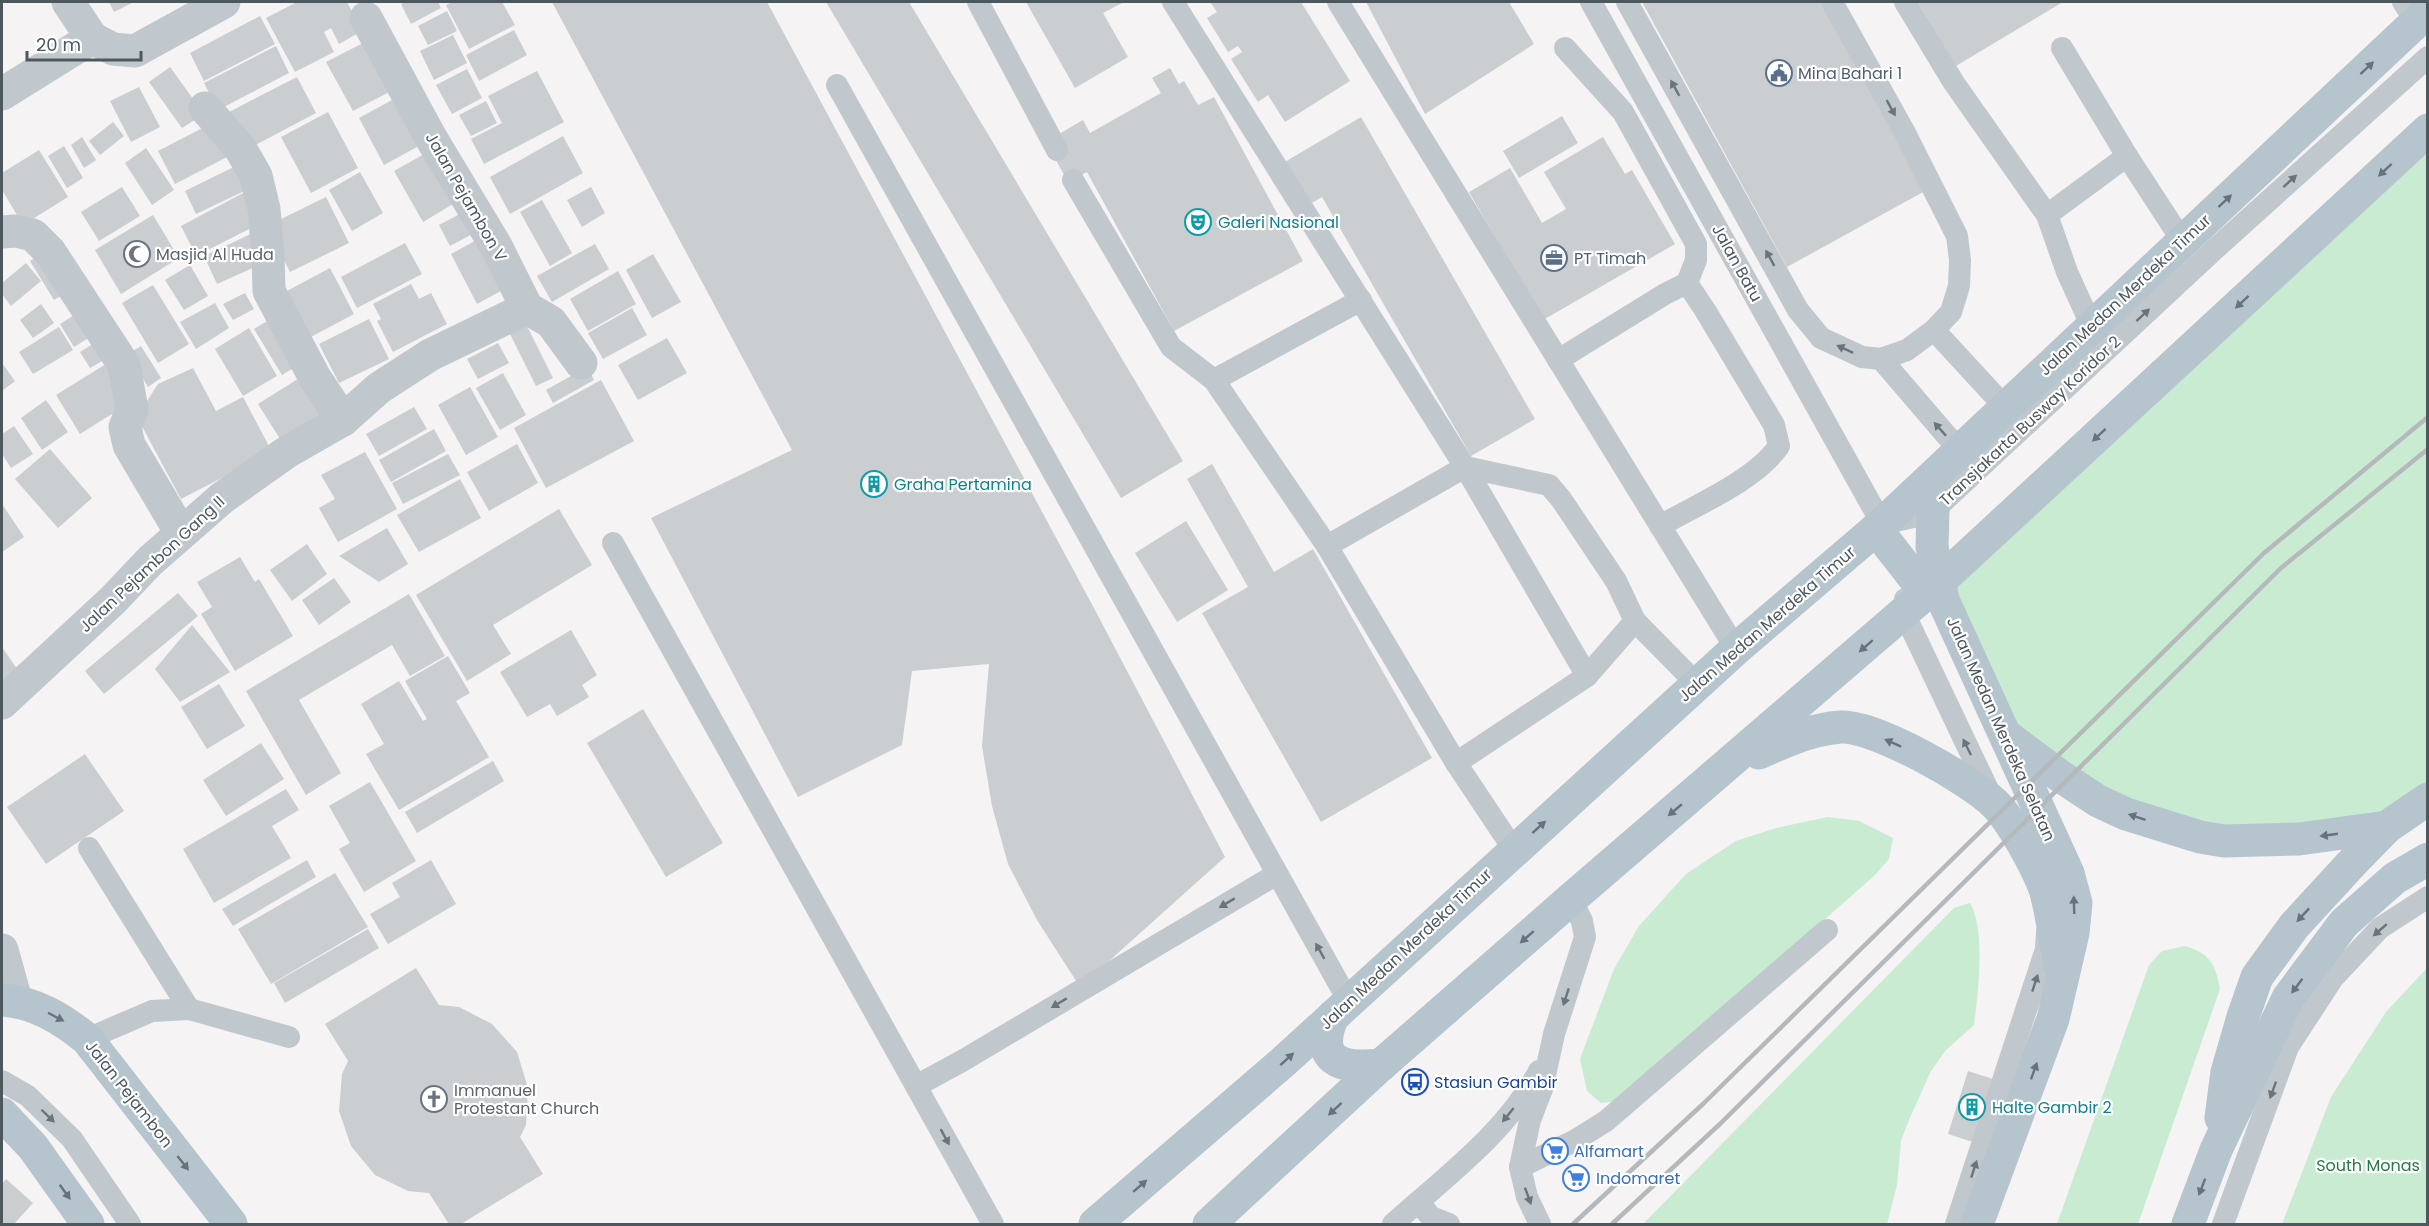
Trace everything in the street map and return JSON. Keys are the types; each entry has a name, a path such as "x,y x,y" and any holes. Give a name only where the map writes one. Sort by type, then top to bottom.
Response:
{"main road":[{"name":"Jalan Medan Merdeka Timur","path":"1095,1224 1341,1009 1736,649 1879,527 2183,242 2416,12"},
{"path":"1209,1224 1381,1065 1570,899 1720,772 2427,130"},
{"name":"Jalan Medan Merdeka Selatan","path":"1934,476 1931,513 1932,547 1919,590 1954,627 2006,735 2067,873 2076,903 2073,933 2053,1019 1977,1224"},
{"path":"1879,527 1919,590"},
{"name":"Jalan Medan Merdeka Selatan","path":"1720,772 1799,734 1849,727 1861,729 1919,755 1982,793 1996,805 2023,844 2045,889 2063,980"},
{"path":"2006,735 2060,776 2098,801 2126,814 2200,837 2224,841 2299,839 2387,827"},
{"path":"2216,1150 2227,1072 2258,977 2294,926 2387,827 2427,799"},
{"path":"2188,1224 2216,1150 2288,998 2344,923 2395,878 2427,859"},
{"name":"Jalan Pejambon","path":"9,1000 64,1021 87,1039 231,1224"},
{"path":"1341,1009 1326,1039 1326,1046 1334,1059 1341,1064 1354,1067 1381,1065"},
{"path":"2,1114 33,1147 88,1224"}],"street":[{"path":"68,2 92,38 113,49 135,51 224,2"},
{"name":"Jalan Pejambon V","path":"366,18 431,138 496,246 527,308"},
{"path":"2,94 92,38"},
{"path":"205,108 240,148 256,176 264,209 269,291 315,378 343,420"},
{"path":"2,232 15,231 33,236 50,252 124,365 132,410 125,427 129,445 181,533"},
{"path":"527,308 551,322 581,363"},
{"name":"Jalan Pejambon Gang II","path":"2,703 181,533 222,498 287,452 343,420 379,388 430,355 527,308"},
{"path":"2,950 9,1000"}],"lane":[{"path":"978,2 1057,150"},
{"path":"1173,2 1465,467 1587,676"},
{"path":"1338,2 1736,649"},
{"name":"Jalan Batu","path":"1591,2 1879,527"},
{"path":"1627,2 1798,310 1821,338 1862,357 1881,359 1907,350 1934,330 1950,312 1959,286 1960,260 1957,236 1904,131 1832,2"},
{"path":"1905,2 1954,83 2047,215 2067,272 2092,327"},
{"path":"1558,360 1665,294 1687,283 1696,260 1696,244 1623,112 1565,48"},
{"path":"2062,48 2127,156 2183,242"},
{"name":"Transjakarta Busway Koridor 2","path":"1931,513 2215,249 2427,57"},
{"path":"837,85 1277,874 1341,1009"},
{"path":"2047,215 2127,156"},
{"path":"1073,180 1171,347 1214,380 1327,546 1456,763 1514,850"},
{"path":"1660,526 1755,472 1779,446 1774,425 1687,283"},
{"path":"1214,380 1361,300"},
{"path":"1934,330 2005,407"},
{"path":"1881,359 1959,450"},
{"path":"1327,546 1465,467 1549,485 1561,499 1616,581 1635,621 1698,685"},
{"path":"1879,527 1931,513"},
{"path":"613,543 993,1224"},
{"path":"1919,590 1996,805 2040,882 2047,914 2046,948 1956,1224"},
{"path":"1456,763 1587,676 1635,621"},
{"path":"89,848 189,1009"},
{"path":"916,1086 1277,874"},
{"path":"2223,1224 2288,1047 2333,978 2380,928 2427,897"},
{"path":"1540,1224 1527,1197 1520,1167 1530,1120 1542,1089 1551,1048 1585,937 1582,921 1570,899"},
{"path":"1520,1167 1574,1141 1606,1121 1827,930"},
{"path":"87,1039 152,1011 189,1009 289,1037"},
{"path":"1393,1224 1491,1135 1532,1084 1551,1048"},
{"path":"2,1082 28,1096 72,1139 130,1224"},
{"path":"1418,1202 1431,1217 1449,1224"}],"green space":[{"path":"2427,130 2427,799 2387,827 2200,837 2006,735 1938,583"},
{"path":"1828,817 1859,821 1893,838 1889,859 1875,875 1619,1101 1601,1103 1587,1091 1580,1059 1614,969 1639,926 1686,874 1736,841 1776,828"},
{"path":"1970,903 1978,929 1979,945 1979,980 1974,1025 1946,1050 1931,1071 1908,1122 1901,1141 1897,1185 1887,1224 1643,1224 1954,908"},
{"path":"2185,946 2206,956 2216,972 2220,989 2138,1224 2057,1224 2149,965 2162,951"},
{"name":"South Monas","path":"2427,968 2427,1224 2282,1224 2331,1097 2386,1012"}],"building":[{"path":"109,2 134,2 114,12"},
{"path":"297,2 347,2 362,31 339,44 331,28 324,32 334,52 295,72 266,18"},
{"path":"438,2 441,8 411,24 401,4"},
{"path":"453,2 502,2 515,25 469,49 446,5"},
{"name":"Graha Pertamina","path":"552,2 767,2 1095,610 1225,857 1080,987 1037,920 1008,864 992,806 982,746 989,664 912,671 902,745 798,797 651,518 792,450"},
{"path":"826,2 909,2 1183,461 1121,498"},
{"path":"1026,2 1124,2 1103,13 1128,57 1075,88"},
{"path":"1210,2 1301,2 1350,81 1285,122 1268,95 1258,102 1231,59 1242,52 1238,46 1228,52 1207,18 1217,12"},
{"path":"1366,2 1509,2 1534,44 1425,114"},
{"name":"Mina Bahari 1","path":"1642,2 1823,2 1925,191 1787,267"},
{"path":"1918,2 2063,2 1956,66"},
{"path":"447,11 457,31 428,45 418,26"},
{"path":"260,16 275,44 204,81 190,53"},
{"path":"514,30 527,55 479,81 466,55"},
{"path":"453,35 467,63 434,80 420,51"},
{"path":"369,40 395,89 353,111 326,62"},
{"path":"276,46 289,73 218,110 204,83"},
{"path":"170,67 204,114 182,128 149,82"},
{"name":"Galeri Nasional","path":"1170,68 1179,84 1184,81 1198,105 1214,97 1303,261 1174,331 1087,172 1068,182 1052,153 1054,137 1083,120 1090,133 1161,93 1152,78"},
{"path":"467,69 482,98 452,114 436,85"},
{"path":"537,71 564,122 484,164 471,139 502,123 488,96"},
{"path":"297,77 316,113 246,150 227,113"},
{"path":"139,87 160,127 131,142 110,101"},
{"path":"403,94 428,141 384,165 359,118"},
{"path":"486,101 497,123 471,136 459,115"},
{"path":"328,112 358,168 311,193 281,137"},
{"path":"1562,116 1578,143 1519,178 1503,151"},
{"path":"1361,117 1535,419 1471,456 1322,197 1307,206 1283,163"},
{"path":"216,121 233,154 175,184 158,151"},
{"path":"113,122 124,136 100,155 89,141"},
{"path":"563,136 583,173 510,214 490,177"},
{"path":"82,137 96,160 84,168 71,145"},
{"path":"1603,137 1625,174 1632,170 1675,244 1543,320 1469,192 1510,168 1542,223 1566,209 1544,172"},
{"path":"64,146 83,178 67,188 48,156"},
{"path":"146,148 174,190 152,205 125,163"},
{"path":"435,148 463,198 423,222 394,171"},
{"path":"39,150 68,197 23,225 2,190 2,173"},
{"path":"246,161 257,185 196,214 185,191"},
{"path":"360,172 383,213 352,231 329,190"},
{"path":"122,187 140,216 99,241 81,212"},
{"path":"591,187 605,213 582,227 567,200"},
{"path":"245,192 261,223 196,256 181,226"},
{"path":"326,197 349,243 290,272 267,226"},
{"path":"542,200 572,253 550,266 520,212"},
{"path":"471,208 482,229 450,246 439,225"},
{"name":"Masjid Al Huda","path":"153,215 179,258 121,294 95,250"},
{"path":"255,232 268,261 217,284 204,256"},
{"path":"484,236 510,286 477,304 451,254"},
{"path":"405,243 422,274 357,308 341,277"},
{"path":"595,244 609,269 552,302 537,276"},
{"path":"653,254 681,302 652,318 626,270"},
{"path":"36,257 67,292 54,300 30,261"},
{"path":"26,263 41,281 11,306 2,294 2,283"},
{"path":"190,265 208,296 184,310 165,280"},
{"path":"330,268 354,314 309,338 285,292"},
{"path":"618,271 636,304 588,331 570,299"},
{"path":"411,284 419,299 431,293 447,324 393,352 377,321 381,319 373,304"},
{"path":"153,285 189,344 158,363 122,303"},
{"path":"245,293 254,309 233,320 223,304"},
{"path":"215,303 229,328 196,349 180,322"},
{"path":"41,304 54,323 33,338 20,320"},
{"path":"632,308 647,335 603,359 588,333"},
{"path":"84,309 98,332 74,347 60,324"},
{"path":"277,315 305,361 282,375 254,329"},
{"path":"369,319 389,359 339,383 319,344"},
{"path":"526,324 553,378 536,386 509,332"},
{"path":"59,327 73,350 33,374 19,352"},
{"path":"249,328 277,376 243,396 215,349"},
{"path":"667,338 687,373 638,400 618,365"},
{"path":"101,339 111,356 90,368 80,352"},
{"path":"498,343 509,363 478,379 467,359"},
{"path":"141,346 161,378 148,387 128,354"},
{"path":"2,363 15,381 2,391"},
{"path":"106,364 121,389 115,412 80,434 56,395"},
{"path":"587,367 594,380 553,403 546,390"},
{"path":"193,368 216,411 243,397 272,452 181,499 137,417 158,384"},
{"path":"309,372 333,409 282,442 258,404"},
{"path":"503,373 526,415 500,430 476,388"},
{"path":"601,380 634,441 546,488 514,428"},
{"path":"470,387 498,437 466,455 438,405"},
{"path":"46,400 68,432 42,450 21,418"},
{"path":"414,407 427,429 379,456 366,434"},
{"path":"14,426 33,454 11,468 2,454 2,434"},
{"path":"434,429 446,451 391,482 379,460"},
{"path":"517,444 538,483 489,511 467,472"},
{"path":"50,449 92,498 58,528 15,479"},
{"path":"365,452 397,509 338,542 319,508 335,499 321,475"},
{"path":"448,454 460,475 403,504 392,483"},
{"path":"1212,464 1274,572 1313,549 1432,758 1321,822 1202,613 1248,587 1187,479"},
{"path":"460,479 481,518 419,552 397,515"},
{"path":"2,504 24,537 2,552"},
{"path":"559,509 592,565 493,625 511,654 467,681 416,595"},
{"path":"1186,521 1228,590 1177,622 1135,553"},
{"path":"387,528 408,564 379,582 339,556"},
{"path":"307,544 327,574 292,601 270,570"},
{"path":"240,557 255,582 259,579 293,636 235,671 201,614 212,607 197,582"},
{"path":"334,578 351,602 319,625 302,600"},
{"path":"178,593 198,616 104,694 85,671"},
{"path":"409,594 445,656 410,676 392,645 299,700 341,773 306,795 246,691"},
{"path":"192,625 230,672 180,702 155,669"},
{"path":"571,630 597,675 582,685 589,697 557,716 550,704 527,717 500,672"},
{"path":"2,647 19,672 2,685"},
{"path":"448,656 470,693 456,701 489,757 399,810 366,754 384,744 361,704 399,681 423,721 427,719 405,681"},
{"path":"219,684 245,726 207,749 181,707"},
{"path":"643,709 723,843 666,877 587,743"},
{"path":"261,743 284,779 226,816 203,780"},
{"path":"85,754 124,811 46,864 7,807"},
{"path":"493,761 504,781 417,833 405,812"},
{"path":"370,782 416,861 364,892 339,849 350,843 329,806"},
{"path":"286,789 299,810 272,826 291,858 214,903 183,849"},
{"path":"307,860 316,877 233,926 222,909"},
{"path":"431,860 456,904 388,944 370,914 400,897 392,883"},
{"path":"335,873 368,927 271,984 238,929"},
{"path":"368,929 379,948 285,1003 274,983"},
{"name":"Immanuel Protestant Church","path":"416,968 439,1005 459,1007 492,1024 517,1052 528,1088 526,1125 520,1137 543,1174 461,1224 449,1224 429,1193 408,1191 375,1175 351,1146 339,1111 342,1074 348,1061 325,1024"},
{"name":"Halte Gambir 2","path":"1968,1071 1996,1080 1976,1143 1948,1134"},
{"path":"6,1179 33,1203 14,1224 2,1224 2,1184"}],"railway":[{"path":"1573,1224 1703,1104 2264,553 2428,417"},
{"path":"1612,1224 1721,1123 2281,568 2428,449"}],"place":[{"name":"Mina Bahari 1","path":"1779,73"},
{"name":"Galeri Nasional","path":"1198,222"},
{"name":"Masjid Al Huda","path":"137,254"},
{"name":"PT Timah","path":"1554,258"},
{"name":"Graha Pertamina","path":"874,484"},
{"name":"Stasiun Gambir","path":"1415,1082"},
{"name":"Immanuel Protestant Church","path":"434,1099"},
{"name":"Halte Gambir 2","path":"1972,1107"},
{"name":"Alfamart","path":"1555,1151"},
{"name":"Indomaret","path":"1576,1178"}]}
